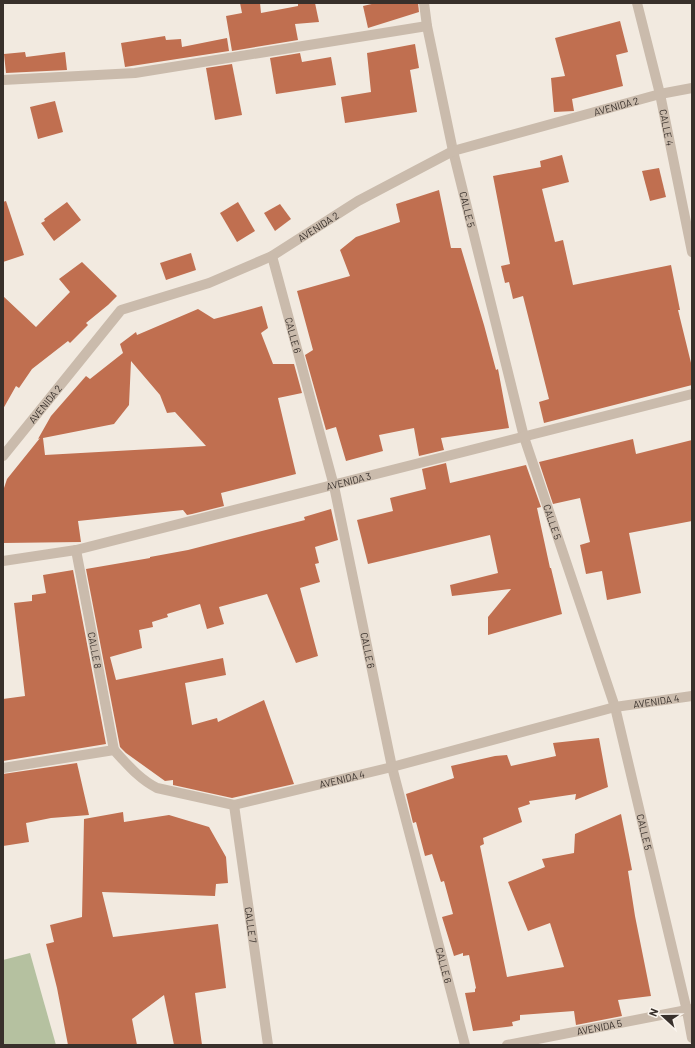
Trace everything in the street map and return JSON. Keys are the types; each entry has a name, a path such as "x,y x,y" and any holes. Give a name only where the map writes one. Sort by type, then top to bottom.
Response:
{"street":[{"name":"CALLE 5","path":"424,3 427,26 453,151 524,437 615,707 689,1010 692,1038"},
{"name":"CALLE 4","path":"637,3 660,94 692,252"},
{"path":"3,80 135,73 427,26"},
{"name":"AVENIDA 2","path":"3,456 121,310 209,283 272,256 358,202 453,151 660,94 692,88"},
{"name":"CALLE 6","path":"272,256 334,486 392,767 465,1045"},
{"name":"AVENIDA 3","path":"3,561 76,550 334,486 692,394"},
{"name":"CALLE 8","path":"76,550 114,750"},
{"name":"AVENIDA 4","path":"114,750 137,775 157,788 234,805 392,767 615,707 692,696"},
{"path":"3,768 114,750"},
{"name":"CALLE 7","path":"234,805 268,1045"},
{"name":"AVENIDA 5","path":"507,1045 689,1010"}],"green space":[{"path":"30,953 56,1045 3,1045 3,960"}],"building":[{"path":"240,3 260,3 261,13 298,6 298,3 315,3 319,22 295,24 298,40 232,51 226,16 242,13"},
{"path":"376,3 418,3 419,12 368,28 363,6"},
{"path":"620,21 628,52 616,55 623,86 572,99 574,111 554,112 551,78 565,76 555,38"},
{"path":"165,36 166,40 181,39 182,47 227,38 229,51 125,67 121,43"},
{"path":"415,44 419,68 410,70 417,112 345,123 341,97 371,92 367,53"},
{"path":"25,52 26,57 65,52 67,70 6,73 4,54"},
{"path":"300,53 302,62 331,57 336,85 276,94 270,58"},
{"path":"232,64 242,115 215,120 206,68"},
{"path":"55,101 63,132 38,139 30,107"},
{"path":"562,155 569,182 542,189 555,242 563,240 573,285 671,265 680,310 678,310 692,367 692,385 544,423 539,402 549,399 523,296 513,299 509,282 505,283 501,266 510,264 493,176 541,167 540,161"},
{"path":"659,168 666,197 650,201 642,171"},
{"path":"439,190 451,248 461,248 496,370 498,369 509,428 441,438 444,450 419,456 414,428 379,435 383,451 346,461 336,427 326,430 305,355 313,350 297,291 350,276 340,250 356,237 400,222 396,204"},
{"path":"6,201 24,255 3,262 3,202"},
{"path":"67,202 81,220 54,241 41,223 45,221 44,219"},
{"path":"238,202 255,231 237,242 220,213"},
{"path":"280,204 291,219 275,231 264,213"},
{"path":"191,253 196,270 166,280 160,263"},
{"path":"82,262 117,296 86,323 88,325 70,343 68,341 32,369 19,388 16,386 3,409 3,296 36,327 70,292 59,279"},
{"path":"262,306 268,328 261,333 273,364 294,364 302,393 278,398 296,474 221,493 224,506 192,514 187,515 183,510 78,521 81,542 3,543 3,491 7,479 40,438 38,439 51,416 86,376 90,379 123,353 120,344 136,332 137,335 198,309 214,319","holes":["131,361 160,395 167,413 175,412 206,446 45,455 43,438 114,424 129,405"]},
{"path":"633,439 636,454 692,440 692,521 629,533 641,593 607,600 602,571 586,574 580,545 590,542 580,498 553,504 539,462"},
{"path":"446,463 450,483 526,465 541,507 537,508 562,614 488,635 488,617 511,589 452,596 450,585 498,573 490,535 368,564 357,520 393,511 390,498 426,489 422,469"},
{"path":"331,509 338,540 315,547 319,563 315,564 320,582 300,588 318,656 296,663 267,594 219,607 224,624 207,629 200,604 167,614 168,617 152,622 153,627 139,630 142,648 110,657 116,680 223,658 226,675 185,683 192,725 217,718 218,722 264,700 294,784 232,798 173,785 173,780 165,781 126,753 120,747 86,569 188,550 305,520 304,517"},
{"path":"73,570 106,744 3,761 3,699 25,696 14,603 32,601 32,595 46,593 43,575"},
{"path":"599,738 608,787 575,800 576,794 529,801 530,804 518,808 522,822 483,838 484,844 480,846 507,977 564,967 550,923 528,931 508,882 545,867 542,859 574,853 575,834 621,814 632,870 628,871 635,916 651,996 618,1000 622,1016 576,1025 574,1011 520,1015 520,1020 512,1022 513,1026 473,1031 465,993 475,992 476,988 469,955 463,956 463,953 454,956 442,917 453,914 444,881 441,882 432,854 425,856 416,822 413,823 406,794 454,778 451,766 495,756 507,755 511,766 556,756 553,743"},
{"path":"77,763 89,815 51,818 26,823 29,842 3,846 3,774"},
{"path":"123,812 124,822 169,815 209,827 226,857 228,883 216,884 215,896 102,892 113,937 218,924 226,988 195,993 202,1045 174,1045 164,995 132,1019 137,1045 68,1045 57,988 46,944 54,942 50,925 82,917 84,819"}]}
